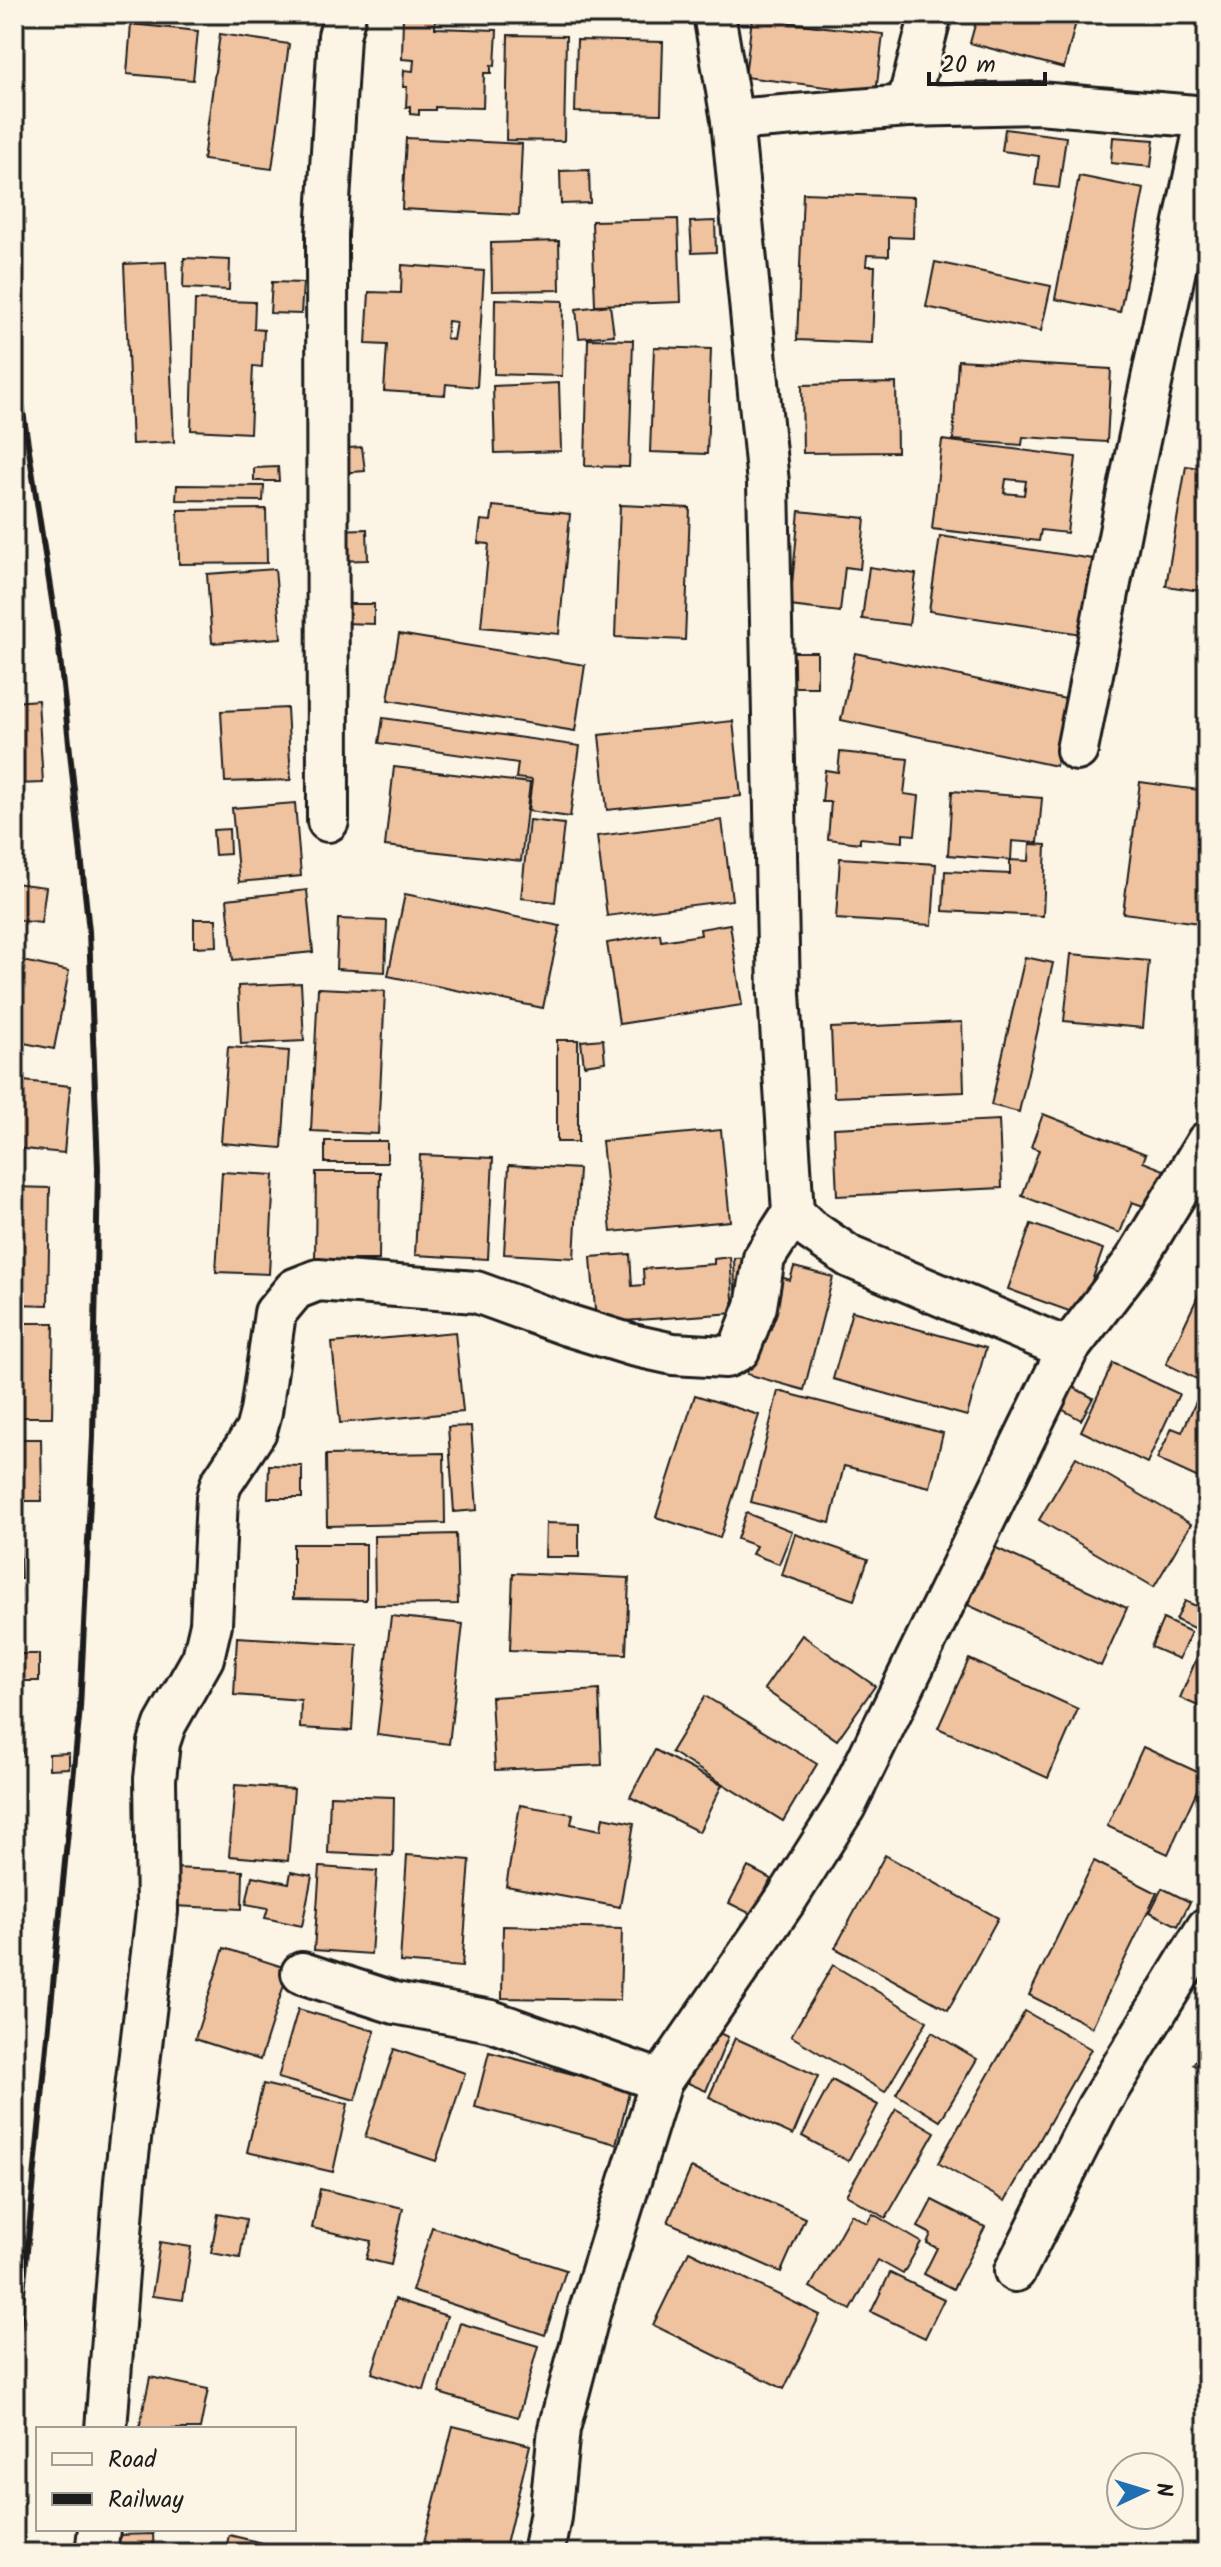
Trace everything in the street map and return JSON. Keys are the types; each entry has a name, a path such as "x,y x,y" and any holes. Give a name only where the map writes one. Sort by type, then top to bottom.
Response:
{"street":[{"path":"328,821 327,234 339,36 345,14"},
{"path":"106,2427 125,2181 157,1911 155,1779 159,1743 165,1725 203,1658 211,1624 217,1498 221,1484 256,1431 275,1313 295,1289 318,1280 426,1286 476,1292 632,1345 673,1354 726,1357 739,1350 756,1306 764,1258 793,1213 779,994 768,483 732,120 714,14"},
{"path":"907,106 931,14"},
{"path":"732,120 907,106 1038,103 1207,117 1077,750"},
{"path":"543,2553 559,2429 590,2310 661,2081 787,1898 845,1806 1068,1349 1135,1261 1204,1154"},
{"path":"793,1213 811,1230 850,1257 1068,1349"},
{"path":"1015,2271 1097,2108 1207,1928"},
{"path":"302,1973 395,2003 491,2021 661,2081"},
{"path":"96,2553 99,2531"}],"building":[{"path":"270,14 312,14 310,22"},
{"path":"836,14 884,14 882,23"},
{"path":"978,14 993,18 994,14 1078,14 1064,68 970,43"},
{"path":"403,15 435,17 435,28 497,30 495,66 491,65 491,73 484,73 483,108 435,107 435,110 419,110 419,115 410,114 410,106 406,107 407,87 403,87 404,70 413,71 414,60 402,59"},
{"path":"752,18 883,34 876,93 745,77"},
{"path":"131,24 198,31 193,80 127,74"},
{"path":"220,34 289,44 272,169 203,160"},
{"path":"508,35 566,36 564,141 506,140"},
{"path":"577,40 663,42 661,114 575,112"},
{"path":"1005,129 1066,137 1059,188 1035,185 1039,156 1002,151"},
{"path":"1113,137 1154,140 1151,167 1111,163"},
{"path":"406,138 522,144 519,215 402,209"},
{"path":"589,170 590,203 561,204 560,171"},
{"path":"1079,176 1144,189 1120,312 1055,299"},
{"path":"803,193 914,197 913,238 889,237 889,256 867,255 866,266 875,266 872,343 797,340"},
{"path":"678,219 681,302 595,305 592,221"},
{"path":"715,221 716,252 692,253 690,222"},
{"path":"559,241 560,290 492,291 491,243"},
{"path":"184,258 230,260 229,290 183,288"},
{"path":"166,262 174,442 132,444 124,264"},
{"path":"935,262 1051,286 1041,331 926,307"},
{"path":"402,265 484,271 477,387 446,384 445,395 384,391 387,345 366,344 369,292 401,293","holes":["448,321 456,322 453,340 446,338"]},
{"path":"272,282 303,283 301,314 270,313"},
{"path":"495,299 563,301 562,376 494,374"},
{"path":"195,300 255,302 254,329 264,330 262,367 253,366 250,433 191,430"},
{"path":"610,305 614,335 579,338 576,309"},
{"path":"588,339 633,340 629,467 585,466"},
{"path":"654,347 711,349 707,454 650,452"},
{"path":"958,360 1111,369 1107,442 1023,437 1022,445 953,440"},
{"path":"559,383 561,451 495,453 493,386"},
{"path":"896,383 897,452 803,453 802,385"},
{"path":"942,440 1076,457 1067,533 1041,530 1039,541 932,529","holes":["1006,479 1026,481 1024,495 1004,493"]},
{"path":"362,447 365,471 339,473 336,449"},
{"path":"1186,466 1207,469 1207,592 1166,586"},
{"path":"278,467 279,481 254,481 254,468"},
{"path":"177,485 264,486 263,501 176,500"},
{"path":"620,505 690,508 685,640 615,637"},
{"path":"493,506 570,514 559,634 481,627 489,544 478,543 481,520 491,521"},
{"path":"266,509 267,563 179,564 178,510"},
{"path":"799,511 865,518 860,569 845,567 840,612 790,606"},
{"path":"367,529 368,560 333,561 332,530"},
{"path":"940,536 1100,560 1089,635 929,611"},
{"path":"869,567 916,574 909,625 862,619"},
{"path":"275,569 281,638 212,643 207,574"},
{"path":"343,604 374,604 374,624 343,623"},
{"path":"399,634 585,665 575,731 388,700"},
{"path":"792,652 817,652 817,687 792,687"},
{"path":"855,653 1070,700 1056,766 841,720"},
{"path":"38,700 43,783 15,784 14,702"},
{"path":"287,708 291,780 225,782 221,711"},
{"path":"383,718 580,746 570,817 528,811 532,780 516,778 518,763 379,743"},
{"path":"733,721 741,796 607,810 599,735"},
{"path":"840,752 908,759 904,794 919,796 915,835 903,834 903,842 860,838 860,843 828,839 831,802 822,802 825,770 838,772"},
{"path":"394,767 530,783 521,861 385,846"},
{"path":"1140,782 1207,791 1207,924 1123,913"},
{"path":"952,791 1042,798 1038,843 1012,841 1011,860 948,855"},
{"path":"295,803 301,876 239,882 232,808"},
{"path":"529,820 564,824 555,902 521,898"},
{"path":"722,820 732,900 607,916 597,836"},
{"path":"229,829 230,854 215,855 213,830"},
{"path":"1030,844 1046,845 1043,916 943,911 945,871 1010,874 1010,860 1029,861"},
{"path":"840,858 936,864 932,925 836,919"},
{"path":"14,883 46,887 41,923 14,920"},
{"path":"307,890 313,952 233,960 227,899"},
{"path":"405,894 560,926 543,1008 388,976"},
{"path":"194,919 216,919 217,946 194,947"},
{"path":"338,919 387,921 385,972 336,969"},
{"path":"730,924 742,1005 619,1024 607,943 660,934 661,941 701,935 700,929"},
{"path":"1071,954 1149,961 1143,1028 1064,1021"},
{"path":"1025,957 1053,963 1019,1112 991,1105"},
{"path":"14,959 69,971 54,1049 14,1041"},
{"path":"301,983 304,1041 241,1044 238,986"},
{"path":"318,988 385,991 378,1134 311,1131"},
{"path":"962,1022 964,1092 834,1097 831,1028"},
{"path":"603,1039 605,1062 584,1065 581,1041"},
{"path":"557,1040 578,1040 578,1142 557,1142"},
{"path":"228,1047 289,1051 282,1148 221,1143"},
{"path":"14,1080 70,1086 64,1153 14,1148"},
{"path":"1043,1114 1146,1154 1143,1162 1164,1170 1149,1208 1132,1202 1120,1233 1022,1196 1039,1150 1031,1147"},
{"path":"999,1120 1002,1188 837,1196 834,1128"},
{"path":"721,1130 730,1221 611,1232 602,1141"},
{"path":"325,1141 387,1141 387,1163 325,1163"},
{"path":"420,1155 493,1158 488,1259 415,1255"},
{"path":"509,1165 579,1169 574,1258 504,1254"},
{"path":"222,1172 274,1175 269,1274 216,1272"},
{"path":"316,1172 380,1172 379,1260 315,1260"},
{"path":"14,1187 50,1188 48,1305 14,1304"},
{"path":"1031,1224 1103,1249 1080,1315 1008,1289"},
{"path":"630,1254 632,1286 644,1285 643,1269 714,1264 714,1259 730,1257 734,1313 596,1323 591,1257"},
{"path":"751,1257 753,1289 735,1289 734,1258"},
{"path":"794,1267 833,1277 804,1390 747,1374 772,1274 790,1280"},
{"path":"1207,1277 1207,1384 1166,1364"},
{"path":"852,1311 986,1348 967,1416 833,1379"},
{"path":"14,1323 54,1323 52,1417 14,1417"},
{"path":"455,1332 463,1412 340,1423 332,1343"},
{"path":"1113,1363 1179,1394 1147,1463 1081,1431"},
{"path":"1069,1385 1093,1398 1081,1420 1058,1407"},
{"path":"778,1391 943,1433 930,1487 844,1466 830,1523 751,1502"},
{"path":"1200,1393 1207,1396 1207,1482 1157,1459 1172,1428 1182,1432"},
{"path":"695,1395 759,1415 720,1538 656,1517"},
{"path":"471,1426 477,1510 454,1512 448,1427"},
{"path":"14,1439 41,1439 42,1501 14,1501"},
{"path":"444,1453 445,1523 327,1526 326,1455"},
{"path":"1076,1457 1191,1524 1154,1587 1039,1520"},
{"path":"269,1465 302,1466 302,1498 268,1498"},
{"path":"746,1513 792,1531 779,1564 752,1554 756,1546 737,1539"},
{"path":"546,1523 579,1524 579,1557 545,1557"},
{"path":"14,1525 19,1525 21,1579 14,1579"},
{"path":"456,1534 458,1604 375,1605 374,1536"},
{"path":"795,1534 868,1559 854,1600 782,1575"},
{"path":"293,1544 366,1544 366,1600 293,1599"},
{"path":"994,1547 1127,1608 1101,1666 968,1605"},
{"path":"513,1573 629,1578 626,1654 510,1650"},
{"path":"14,1589 20,1589 18,1642 14,1642"},
{"path":"1185,1601 1205,1610 1196,1629 1176,1620"},
{"path":"391,1616 463,1624 449,1744 377,1735"},
{"path":"1163,1619 1191,1632 1179,1659 1151,1647"},
{"path":"1207,1633 1207,1710 1180,1698"},
{"path":"802,1635 875,1686 837,1740 764,1689"},
{"path":"237,1637 357,1644 352,1731 300,1728 301,1700 234,1695"},
{"path":"14,1654 39,1654 39,1681 23,1681 22,1753 14,1753"},
{"path":"969,1659 1078,1709 1048,1778 938,1728"},
{"path":"599,1690 602,1765 495,1770 491,1697"},
{"path":"705,1696 817,1764 783,1821 671,1752"},
{"path":"1143,1747 1204,1775 1168,1854 1107,1826"},
{"path":"655,1750 722,1785 699,1832 630,1797"},
{"path":"69,1753 69,1768 49,1769 49,1754"},
{"path":"235,1785 294,1789 288,1861 229,1856"},
{"path":"330,1795 394,1797 393,1856 328,1853"},
{"path":"520,1805 573,1814 571,1824 601,1830 603,1817 634,1823 620,1907 506,1886"},
{"path":"407,1855 470,1860 462,1967 400,1962"},
{"path":"885,1855 998,1918 948,2010 835,1948"},
{"path":"1094,1861 1157,1893 1092,2027 1029,1995"},
{"path":"320,1867 377,1871 371,1954 314,1950"},
{"path":"748,1867 771,1879 753,1915 729,1903"},
{"path":"173,1868 243,1871 242,1909 172,1906"},
{"path":"291,1872 312,1876 302,1926 265,1918 268,1908 246,1904 252,1876 289,1883"},
{"path":"1162,1888 1190,1902 1178,1926 1150,1912"},
{"path":"503,1926 622,1929 620,2000 502,1998"},
{"path":"224,1948 289,1969 260,2060 195,2039"},
{"path":"833,1965 927,2021 885,2092 791,2036"},
{"path":"298,2009 375,2031 355,2100 278,2078"},
{"path":"1025,2011 1091,2049 1005,2201 938,2163"},
{"path":"710,2029 728,2037 706,2091 688,2083"},
{"path":"932,2032 977,2059 940,2121 896,2094"},
{"path":"735,2038 818,2076 793,2135 709,2097"},
{"path":"1207,2046 1207,2075 1193,2064"},
{"path":"394,2049 465,2073 436,2161 365,2137"},
{"path":"489,2052 630,2089 616,2144 475,2107"},
{"path":"832,2080 878,2105 848,2161 802,2136"},
{"path":"263,2084 348,2104 333,2172 247,2152"},
{"path":"896,2109 935,2132 886,2218 846,2195"},
{"path":"691,2168 805,2218 781,2272 668,2222"},
{"path":"320,2189 403,2208 391,2265 366,2259 371,2241 312,2228"},
{"path":"932,2200 985,2227 953,2289 924,2274 937,2248 927,2243 931,2234 918,2227"},
{"path":"218,2214 246,2219 240,2258 211,2253"},
{"path":"851,2214 867,2223 873,2214 921,2242 903,2274 878,2260 851,2310 810,2287"},
{"path":"432,2227 566,2270 545,2335 412,2291"},
{"path":"160,2242 191,2247 183,2300 152,2296"},
{"path":"689,2251 820,2315 784,2389 653,2325"},
{"path":"890,2273 944,2299 925,2338 871,2312"},
{"path":"395,2299 447,2316 424,2390 372,2373"},
{"path":"460,2323 538,2346 518,2417 439,2393"},
{"path":"150,2377 208,2389 200,2427 139,2427"},
{"path":"453,2426 530,2445 504,2553 468,2553 424,2542"},
{"path":"153,2534 154,2553 119,2553 118,2535"},
{"path":"229,2535 304,2553 225,2553"},
{"path":"1100,2541 1115,2553 1091,2553"}],"railway":[{"path":"14,353 58,639 89,931 98,1168 93,1437 80,1708 14,2384"}]}
